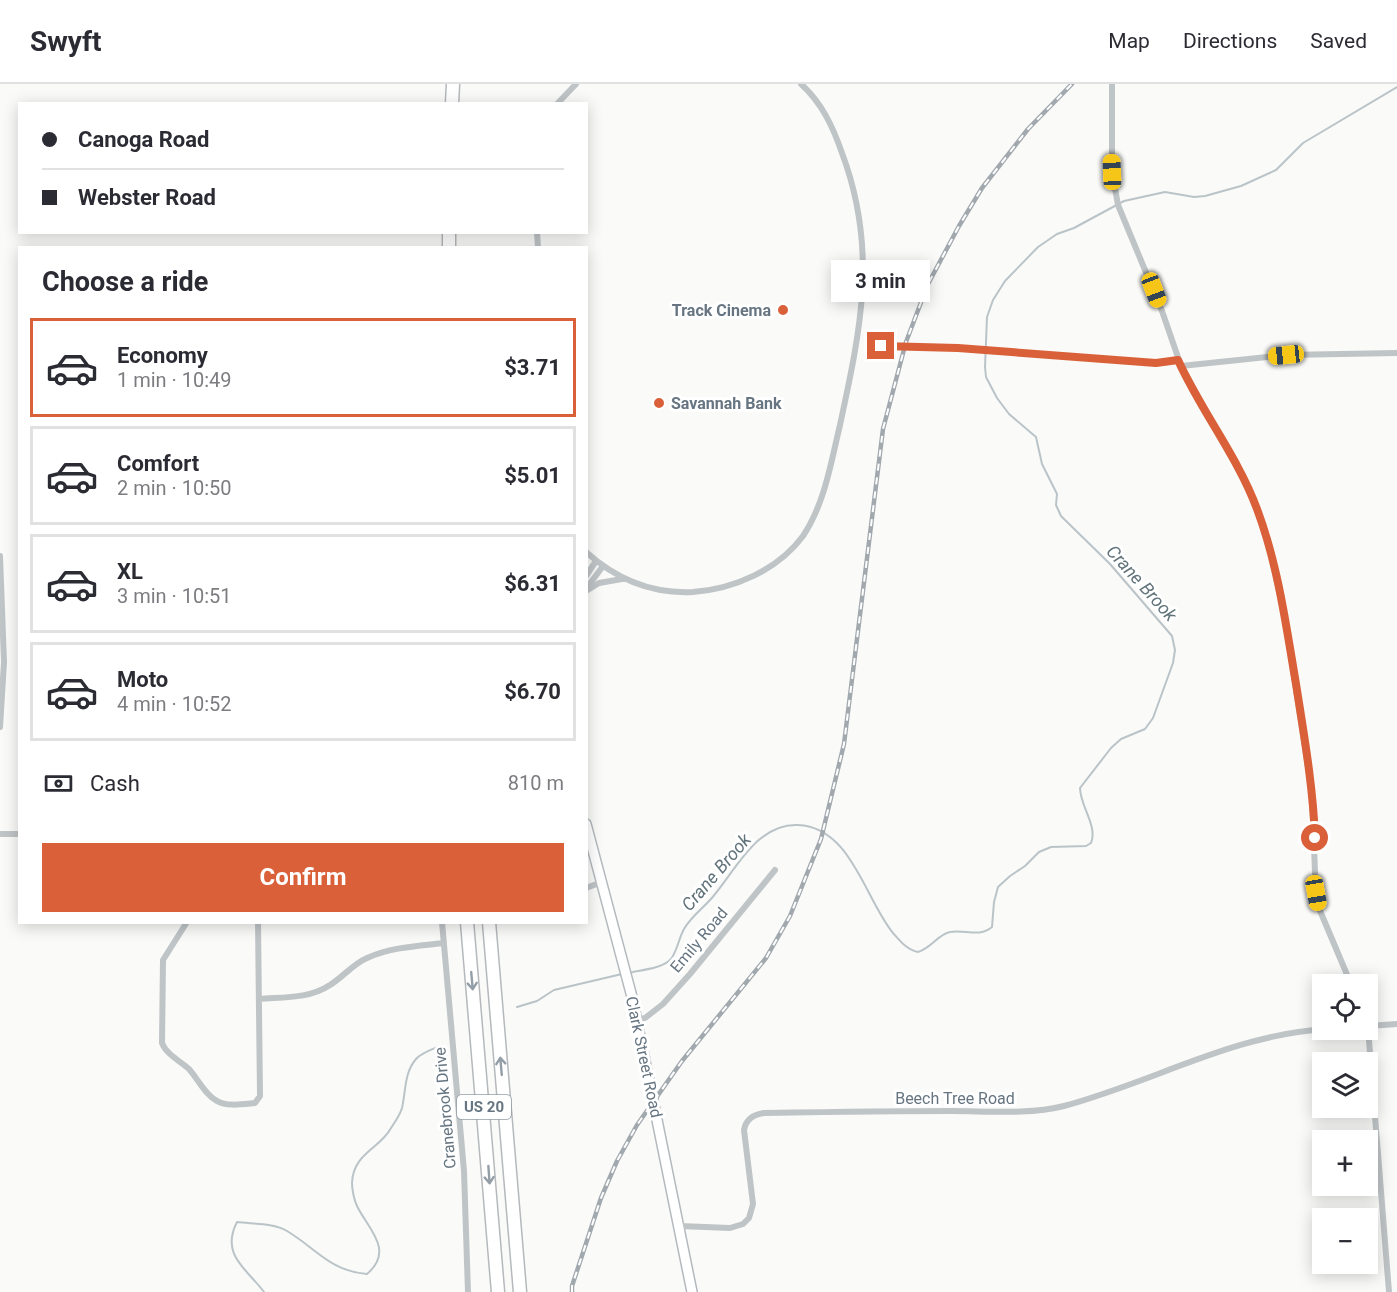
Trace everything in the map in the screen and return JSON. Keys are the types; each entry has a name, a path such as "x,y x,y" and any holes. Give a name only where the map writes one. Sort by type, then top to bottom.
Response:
{"highway":[{"path":"452,102 453,84"},
{"name":"US 20","path":"467,924 498,1292"},
{"name":"US 20","path":"489,924 520,1292"}],"street":[{"path":"559,102 576,84"},
{"path":"588,554 622,579 653,588 679,592 703,591 733,585 769,567 802,537 823,493 859,333 863,301 864,259 858,212 845,160 828,119 815,99 801,84"},
{"path":"1112,84 1110,129 1114,188 1162,311 1179,363 1249,489 1267,537 1285,618 1312,793 1318,906 1347,974"},
{"path":"881,346 993,351 1156,363 1286,355 1397,353"},
{"path":"0,556 4,662 0,727"},
{"path":"588,573 596,561"},
{"path":"588,587 603,566"},
{"path":"588,589 599,583 622,579"},
{"path":"0,834 18,834"},
{"name":"Clark Street Road","path":"590,851 602,882 618,938 637,1020 692,1292"},
{"name":"Emily Road","path":"637,1020 651,1014 663,1004 775,870"},
{"path":"588,887 602,882"},
{"path":"186,924 163,960 162,1043 166,1050 189,1070 218,1102 246,1104 255,1102 259,1098 258,924"},
{"name":"Cranebrook Drive","path":"442,924 464,1171 468,1292"},
{"path":"259,999 314,993 332,984 359,962 393,950 444,943"},
{"path":"1378,1026 1397,1024"},
{"name":"Beech Tree Road","path":"679,1226 730,1228 743,1224 749,1218 753,1204 744,1130 747,1122 756,1114 989,1112 1049,1109 1101,1094 1247,1042 1312,1030"},
{"path":"1369,1040 1389,1292"}],"waterway":[{"name":"Crane Brook","path":"628,973 657,967 671,959 687,925 711,899 748,851 758,840 783,826 798,825 816,829 831,838 855,867 893,933 907,947 918,952 946,933 956,931 977,933 992,927 998,887 1039,852 1051,847 1086,846 1091,843 1093,836 1091,823 1080,788 1111,748 1121,739 1145,729 1153,718 1173,663 1175,650 1172,636 1110,564 1061,516 1056,505 1057,494 1042,464 1036,437 1009,414 986,377 987,317 993,300 1005,281 1038,247 1057,234 1074,228 1124,201 1165,192 1194,197 1205,196 1241,186 1276,170 1303,143 1397,87"},
{"name":"Crane Brook","path":"517,1007 537,1001 554,990 622,974"},
{"path":"264,1292 234,1253 232,1244 237,1222 282,1228 343,1269 367,1274 375,1265 379,1256 379,1248 377,1240 355,1201 352,1185 354,1173 362,1158 386,1135 399,1116 407,1076 412,1064 427,1051 440,1046"}],"railway":[{"path":"572,1292 601,1198 617,1161 637,1125 682,1061 766,958 790,916 821,839 844,744 883,429 906,342 928,284 982,188 1028,129 1072,84"}],"place":[{"name":"Track Cinema","path":"783,310"},
{"name":"Savannah Bank","path":"659,403"}],"route":[{"path":"881,346 958,348 1156,363 1178,360 1249,489 1267,537 1291,656 1312,793 1315,838"}]}
